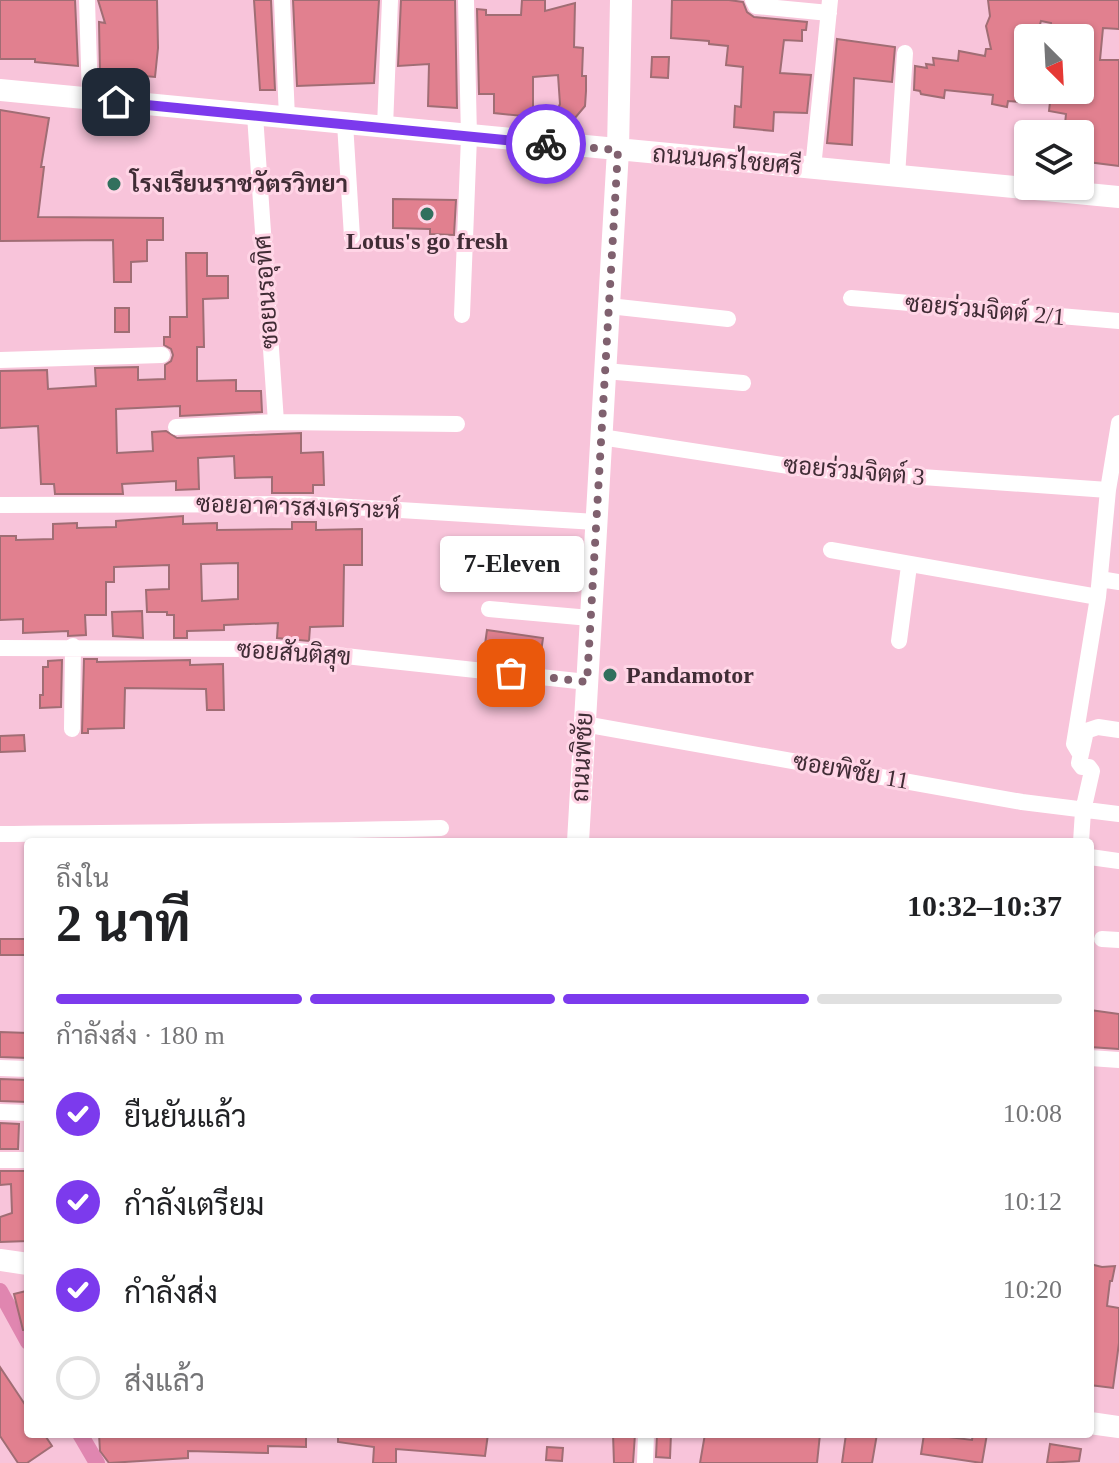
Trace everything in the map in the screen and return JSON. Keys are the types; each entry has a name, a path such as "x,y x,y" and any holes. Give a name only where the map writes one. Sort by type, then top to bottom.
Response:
{"main road":[{"name":"ถนนพิชัย","path":"578,838 618,150 621,0"},
{"name":"ถนนนครไชยศรี","path":"0,90 1119,197"},
{"path":"0,1260 24,1263"},
{"path":"1094,1424 1119,1427"}],"street":[{"path":"87,0 90,99"},
{"path":"282,0 287,118"},
{"path":"385,127 390,0"},
{"path":"462,315 469,137 466,0"},
{"path":"753,0 756,6 830,6 813,168"},
{"path":"897,176 905,53"},
{"name":"ซอยนรอุทิศ","path":"255,115 276,422"},
{"path":"345,123 352,237"},
{"name":"ซอยร่วมจิตต์ 2/1","path":"851,298 1119,321"},
{"path":"609,306 728,319"},
{"path":"0,360 162,355"},
{"path":"605,371 743,383"},
{"path":"176,427 276,422 457,424"},
{"path":"1080,754 1074,744 1098,597 1108,490 1119,423"},
{"name":"ซอยร่วมจิตต์ 3","path":"601,437 808,469 1108,490"},
{"name":"ซอยอาคารสงเคราะห์","path":"0,505 302,504 596,522"},
{"path":"831,550 1098,597"},
{"path":"899,641 909,566"},
{"path":"1100,579 1119,582"},
{"path":"489,609 590,618"},
{"path":"72,729 73,646"},
{"name":"ซอยสันติสุข","path":"0,648 280,649 587,682"},
{"name":"ซอยพิชัย 11","path":"584,724 1083,811 1119,814"},
{"path":"1081,838 1083,811 1092,771 1080,764 1086,731 1091,727 1119,730"},
{"path":"0,834 218,830 272,833 441,828"},
{"path":"1094,858 1119,861"},
{"path":"1094,1058 1119,1060"},
{"path":"0,1068 24,1069"},
{"path":"0,1112 24,1113"},
{"path":"0,1160 24,1160"},
{"path":"645,1463 646,1438"}],"building":[{"path":"0,0 75,0 78,66 35,62 35,59 0,59"},
{"path":"98,0 157,0 155,77 100,72 99,22 105,23"},
{"path":"254,0 271,0 275,90 260,90"},
{"path":"293,0 379,0 374,83 297,86"},
{"path":"401,0 455,0 457,108 428,106 429,64 398,66"},
{"path":"522,0 545,0 545,11 575,3 574,47 583,48 582,76 586,76 586,91 585,106 575,118 555,116 560,104 558,75 533,77 533,117 494,113 494,94 479,94 477,9 486,10 486,15 521,15"},
{"path":"672,0 743,2 747,12 754,17 807,22 806,30 802,30 802,41 784,40 780,73 811,75 807,113 774,112 773,131 734,127 735,106 741,107 743,67 726,65 728,46 671,38"},
{"path":"988,0 1119,0 1119,29 1103,28 1100,60 1119,60 1119,166 1094,163 1094,120 1065,120 1066,114 1049,111 1050,104 1094,104 1094,24 1051,24 1041,21 1040,24 1014,24 1014,102 1008,101 1007,107 992,104 993,95 945,90 944,98 914,90 915,66 927,68 926,64 934,65 933,58 958,61 959,51 985,56 986,49 991,49 986,26 990,16"},
{"path":"837,39 895,47 892,82 854,78 852,145 827,143"},
{"path":"652,57 669,57 668,78 651,77"},
{"path":"0,110 49,118 41,167 44,167 38,217 163,218 163,240 147,240 147,261 131,262 131,282 114,282 113,240 0,241"},
{"name":"Lotus's go fresh","path":"393,199 456,200 454,235 430,234 430,229 393,228"},
{"path":"186,253 207,253 207,276 228,276 228,298 203,299 204,347 197,347 197,381 236,380 236,391 261,391 262,412 180,416 180,406 116,409 117,453 153,451 152,432 166,431 177,438 301,433 301,453 323,452 324,485 313,485 313,493 272,493 272,477 235,478 234,456 198,458 199,489 176,490 176,481 122,484 123,494 55,494 54,484 41,484 38,426 0,428 0,371 47,370 48,389 96,386 95,368 138,367 138,380 165,379 165,365 173,355 171,349 164,345 164,337 170,337 170,317 187,317"},
{"path":"115,308 129,308 129,332 115,332"},
{"path":"183,516 183,524 217,523 217,530 292,529 292,522 316,522 316,530 362,529 362,565 344,565 343,626 310,627 309,641 277,638 278,623 224,625 224,630 187,631 187,638 174,638 174,615 147,612 146,590 169,589 169,565 114,567 114,582 106,582 106,615 85,615 86,635 68,636 68,631 23,633 23,619 0,620 0,536 16,536 16,540 53,539 53,524 77,523 77,528 116,527 116,521","holes":["238,563 238,599 202,601 201,564"]},
{"path":"142,611 143,638 113,636 112,612"},
{"path":"487,630 543,638 539,666 483,659"},
{"path":"84,659 97,659 97,662 190,660 190,665 223,664 224,710 207,710 206,689 125,688 124,728 88,729 88,733 82,733"},
{"path":"62,660 61,707 40,708 43,667 48,667 48,661"},
{"path":"24,735 25,751 0,752 0,736"},
{"path":"0,939 24,939 24,955 0,955"},
{"path":"1094,1011 1119,1014 1119,1049 1094,1047"},
{"path":"0,1032 24,1033 24,1058 0,1057"},
{"path":"0,1079 24,1080 24,1102 0,1101"},
{"path":"0,1123 19,1124 18,1149 0,1149"},
{"path":"0,1171 24,1171 24,1241 0,1242 0,1217 12,1213 11,1184 0,1185"},
{"path":"1094,1265 1115,1266 1107,1306 1119,1308 1119,1343 1113,1388 1094,1386"},
{"path":"24,1292 24,1330 23,1330 14,1294"},
{"path":"0,1367 24,1403 24,1438 47,1438 52,1446 27,1463 18,1463 0,1436"},
{"path":"99,1438 306,1438 306,1447 268,1446 268,1453 188,1451 188,1458 109,1463 100,1451"},
{"path":"338,1438 487,1438 485,1456 396,1449 396,1463 373,1463 374,1447 338,1442"},
{"path":"613,1438 635,1438 633,1463 614,1463"},
{"path":"657,1438 671,1438 670,1458 656,1457"},
{"path":"704,1438 820,1438 817,1463 700,1463"},
{"path":"845,1438 876,1438 872,1463 842,1463"},
{"path":"923,1438 986,1438 982,1463 921,1454"},
{"path":"1050,1444 1081,1449 1079,1461 1047,1463"},
{"path":"547,1447 563,1448 562,1461 546,1460"}],"waterway":[{"path":"0,1291 24,1335"},
{"path":"82,1438 97,1463"}],"way so far":[{"path":"511,673 587,682 618,150 546,144"}],"place":[{"name":"โรงเรียนราชวัตรวิทยา","path":"114,184"},
{"name":"Lotus's go fresh","path":"427,214"},
{"name":"7-Eleven","path":"511,673"},
{"name":"Pandamotor","path":"610,675"}],"route":[{"path":"116,102 546,144"}]}
